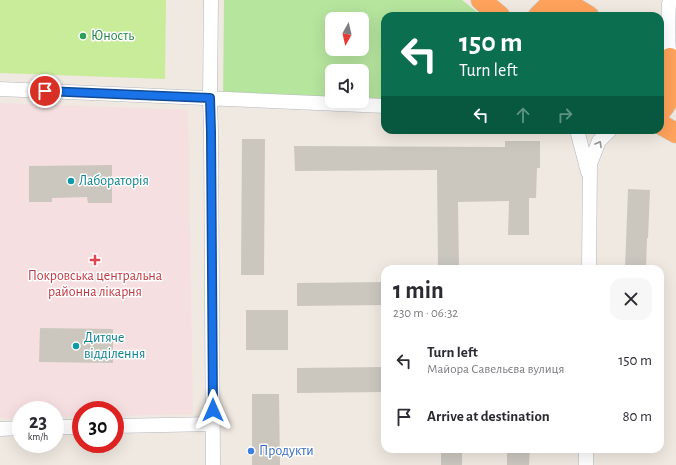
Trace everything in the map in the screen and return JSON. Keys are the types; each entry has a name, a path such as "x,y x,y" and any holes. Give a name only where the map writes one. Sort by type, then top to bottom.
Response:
{"highway":[{"path":"481,0 495,12"},
{"path":"542,12 547,7 560,3 575,8"},
{"path":"664,108 671,97 673,86 669,58"},
{"path":"664,126 676,133"}],"street":[{"path":"211,0 210,98 213,465"},
{"path":"661,12 670,2"},
{"path":"669,58 667,33 670,2"},
{"path":"0,89 381,106"},
{"path":"578,134 586,163 590,188"},
{"path":"589,265 590,164 600,141 606,134"},
{"path":"124,426 213,424"},
{"path":"0,429 12,428"},
{"path":"586,453 586,465"}],"shaded area":[{"name":"Покровська центральна районна лікарня","path":"0,103 188,110 193,414 124,416 124,401 72,401 72,416 64,417 64,401 12,401 12,418 0,418"}],"green space":[{"name":"Юность","path":"0,0 166,0 165,79 0,73"},
{"path":"224,0 462,0 477,12 381,12 381,105 369,104 369,64 325,64 325,102 223,98"}],"building":[{"path":"242,139 265,139 264,275 241,275"},
{"path":"505,141 540,141 540,168 537,168 536,198 529,198 529,235 508,235 509,201 458,202 459,265 438,265 437,170 295,171 294,146 505,147"},
{"name":"Лабораторія","path":"112,165 112,203 88,203 87,197 52,198 52,202 29,202 29,166"},
{"path":"628,189 650,190 646,265 625,265"},
{"path":"381,282 381,305 297,306 297,283"},
{"path":"246,310 288,310 288,350 246,350"},
{"name":"Дитяче відділення","path":"40,328 113,329 113,363 39,362"},
{"path":"381,367 381,392 297,393 297,368"},
{"path":"252,394 279,394 280,465 252,465"},
{"path":"441,453 462,453 462,465 441,465"},
{"path":"507,453 530,453 529,465 507,465"}],"place":[{"name":"Юность","path":"83,36"},
{"name":"Лабораторія","path":"71,181"},
{"name":"Покровська центральна районна лікарня","path":"95,260"},
{"name":"Дитяче відділення","path":"76,346"},
{"name":"Продукти","path":"251,451"}],"route":[{"path":"45,91 210,98 213,410"}]}
